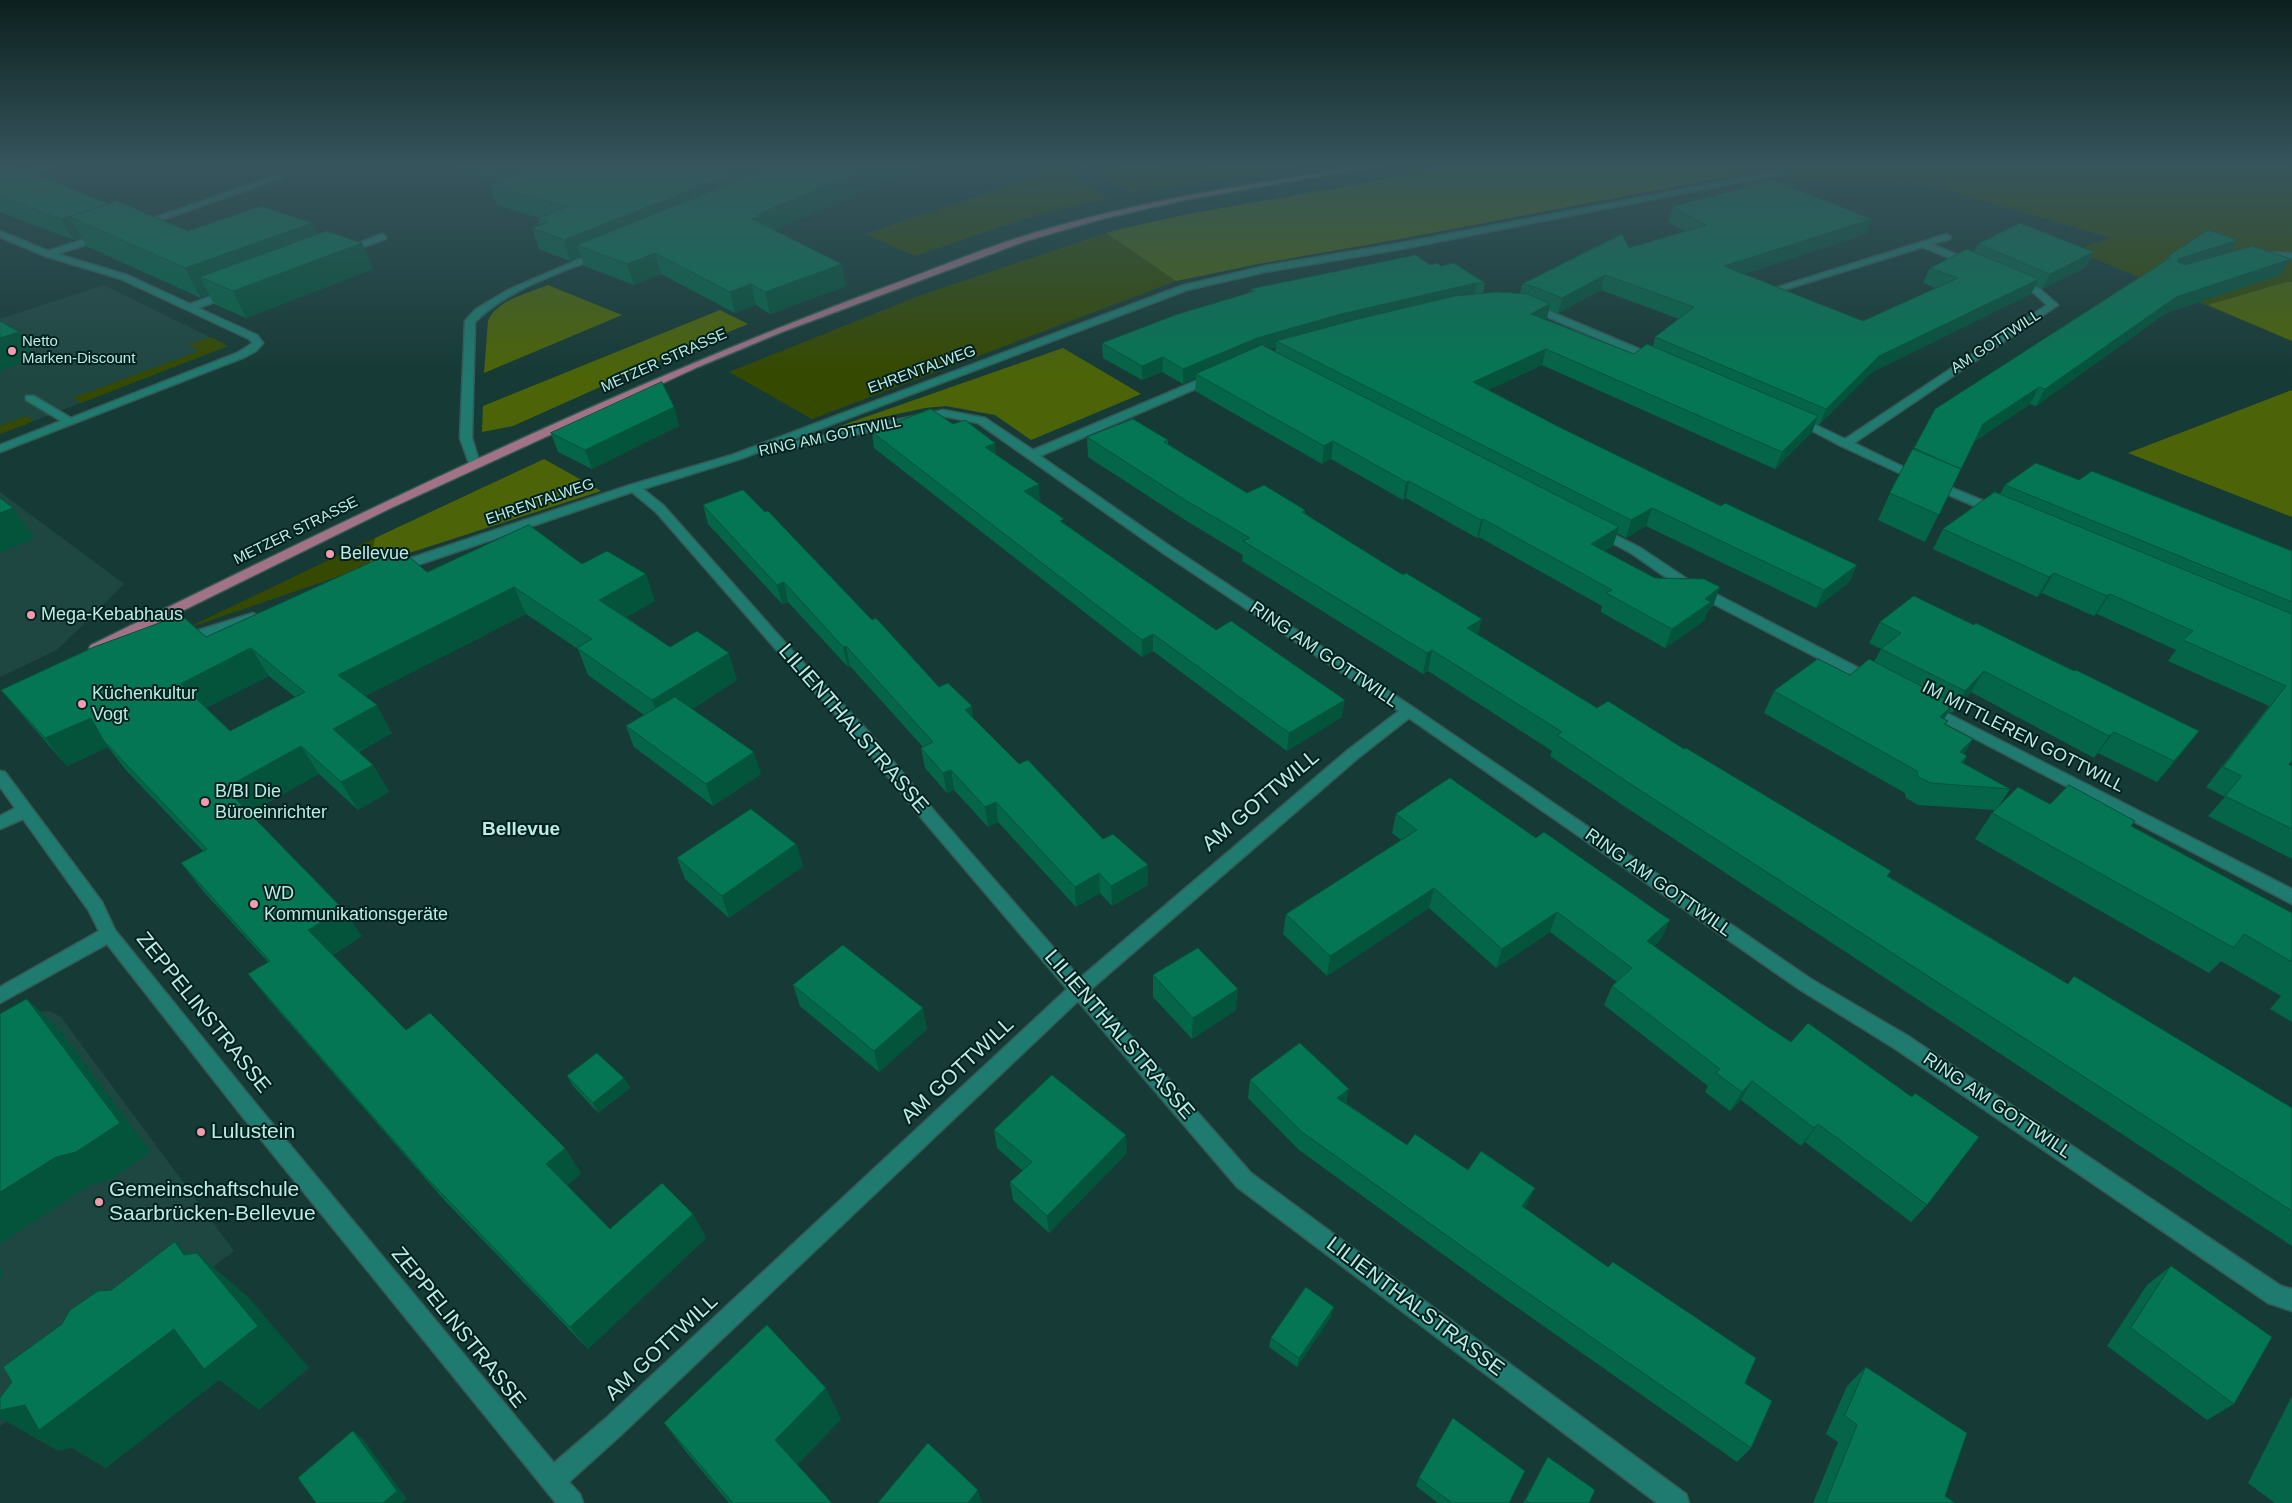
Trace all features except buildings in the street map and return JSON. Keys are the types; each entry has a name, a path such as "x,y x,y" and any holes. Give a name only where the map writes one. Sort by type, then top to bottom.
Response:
{"main road":[{"name":"METZER STRASSE","path":"84,657 387,505 730,349 1037,235"}],"street":[{"path":"0,449 241,355 258,343 253,337 124,277 48,254 3,235"},
{"path":"48,254 105,235"},
{"name":"EHRENTALWEG","path":"382,572 634,488 736,457 1109,318 1184,288 1265,270 1458,235"},
{"path":"331,255 382,237"},
{"path":"1777,289 1947,237"},
{"path":"1923,244 1983,268"},
{"path":"474,464 467,448 466,438 470,322 476,313 506,295 609,250"},
{"path":"2252,255 2292,256"},
{"name":"AM GOTTWILL","path":"1845,444 2053,305 2037,291 2009,278"},
{"path":"192,307 238,290"},
{"path":"1519,304 1528,306 1666,364"},
{"path":"1032,455 1221,373"},
{"path":"30,398 70,422"},
{"name":"RING AM GOTTWILL","path":"736,457 943,413 981,420 1167,550 1409,711 1805,984 1901,1042 2276,1295 2292,1300"},
{"path":"1780,413 1815,428 1845,444 2013,518"},
{"name":"LILIENTHALSTRASSE","path":"634,488 660,509 792,659 862,734 929,816 1244,1180 1677,1503"},
{"path":"1583,523 1635,550 1682,582 1885,687"},
{"path":"169,643 217,630 267,613"},
{"path":"84,657 114,654"},
{"name":"IM MITTLEREN GOTTWILL","path":"1912,701 2292,897"},
{"name":"AM GOTTWILL","path":"553,1480 613,1427 1079,989 1339,766 1409,711"},
{"name":"ZEPPELINSTRASSE","path":"0,776 96,907 109,934 255,1117 571,1503"},
{"path":"0,823 24,811"},
{"path":"0,996 109,934"}],"shaded area":[{"path":"104,285 228,346 0,434 0,319"},
{"path":"0,492 124,584 57,650 0,677"},
{"name":"Gemeinschaftschule Saarbrücken-Bellevue","path":"49,1011 61,1017 234,1251 0,1426 0,1031 33,1012"}],"green space":[{"path":"868,235 977,235 915,256"},
{"path":"1100,235 1109,235 1176,281 812,419 729,372 924,294"},
{"path":"1109,235 1420,235 1258,264 1176,281"},
{"path":"2101,235 2292,235 2292,341 2074,250 2111,238"},
{"path":"2286,282 2292,282 2292,341 2208,305"},
{"path":"548,285 622,315 484,373 488,321 492,314 505,302"},
{"path":"720,310 748,324 656,362 513,426 482,432 483,406"},
{"path":"211,337 228,346 81,403 73,398 199,351 188,345"},
{"path":"1063,348 1141,394 1031,440 995,415 946,406 925,408 837,427"},
{"path":"2292,390 2292,517 2128,453"},
{"path":"26,416 34,421 0,434 0,426"},
{"path":"544,459 601,491 369,566 375,538"},
{"path":"375,538 369,566 185,629 358,546"}],"place":[{"name":"Netto Marken-Discount","path":"12,351"},
{"name":"Bellevue","path":"330,554"},
{"name":"Mega-Kebabhaus","path":"31,615"},
{"name":"Küchenkultur Vogt","path":"82,704"},
{"name":"B/BI Die Büroeinrichter","path":"205,802"},
{"name":"WD Kommunikationsgeräte","path":"254,904"},
{"name":"Lulustein","path":"201,1132"},
{"name":"Gemeinschaftschule Saarbrücken-Bellevue","path":"99,1202"}],"district":[{"name":"Bellevue","path":"521,830"}]}
